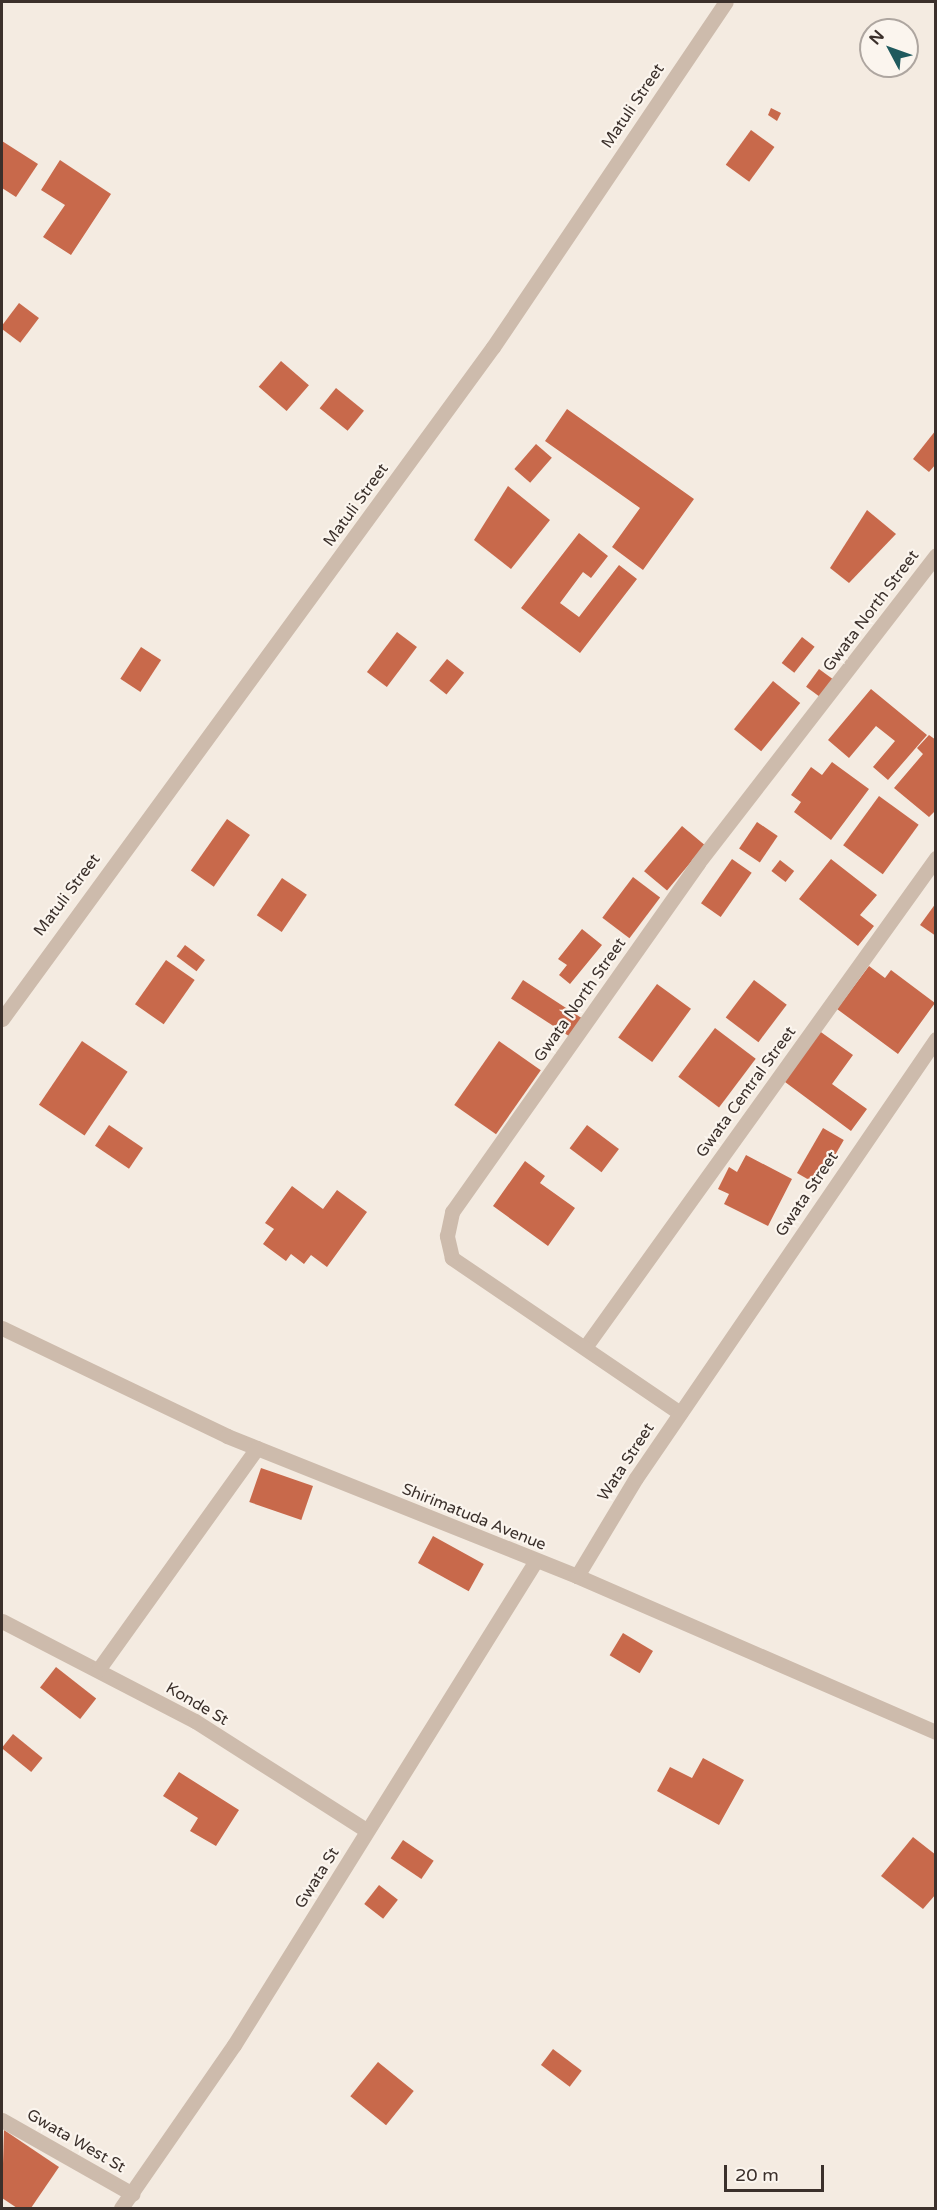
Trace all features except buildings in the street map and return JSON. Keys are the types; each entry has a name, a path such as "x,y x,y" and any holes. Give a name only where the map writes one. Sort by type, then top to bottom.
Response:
{"street":[{"name":"Matuli Street","path":"2,1019 493,347 726,2"},
{"name":"Gwata North Street","path":"680,1413 586,1346 452,1258 447,1236 452,1212 698,863 936,555"},
{"name":"Gwata Central Street","path":"586,1346 936,858"},
{"name":"Gwata Street","path":"709,1370 936,1039"},
{"name":"Shirimatuda Avenue","path":"2,1328 257,1448 535,1562 577,1576 936,1732"},
{"name":"Wata Street","path":"577,1576 709,1370"},
{"path":"98,1670 257,1448"},
{"name":"Gwata St","path":"122,2208 234,2045 535,1562"},
{"name":"Konde St","path":"2,1621 195,1721 366,1830"},
{"name":"Gwata West St","path":"2,2120 132,2194"}]}
